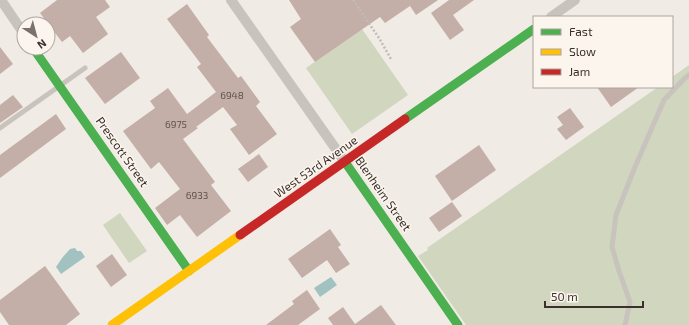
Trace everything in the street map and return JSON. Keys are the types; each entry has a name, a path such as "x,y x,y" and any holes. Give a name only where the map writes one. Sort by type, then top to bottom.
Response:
{"street":[{"path":"0,0 16,23"},
{"name":"Blenheim Street","path":"231,0 458,325"},
{"path":"552,16 575,0"},
{"name":"West 53rd Avenue","path":"112,325 533,30"},
{"name":"Prescott Street","path":"39,56 190,271"}],"lane":[{"path":"0,128 85,68"},
{"path":"625,325 630,302 612,247 616,215 637,160 664,100 684,79 689,76"}],"path":[{"path":"353,0 379,38 391,59"}],"green space":[{"path":"362,29 408,95 352,134 306,68"},
{"path":"689,65 689,325 466,325 418,256 428,250 427,248 657,88 673,88 673,76"},
{"path":"120,213 147,251 129,263 103,225"}],"water":[{"path":"75,248 77,251 81,251 85,257 61,274 56,267 70,249"},
{"path":"331,277 337,285 320,297 314,288"}],"building":[{"path":"57,0 105,0 110,7 96,17 108,34 83,53 70,36 62,42 56,34 56,16 42,16 40,13"},
{"path":"289,0 438,0 416,15 410,6 385,23 380,17 315,62 290,27 301,19"},
{"path":"449,0 474,0 453,15 464,30 450,40 431,13"},
{"path":"187,4 209,35 207,37 238,78 241,76 260,102 256,106 277,134 249,155 230,129 237,125 223,107 196,127 198,128 183,139 215,182 211,185 231,211 197,237 180,215 167,225 155,208 180,189 159,162 151,169 123,131 155,108 150,101 168,88 187,114 216,92 197,67 201,64 167,19"},
{"path":"0,47 13,64 0,74"},
{"path":"121,52 140,78 105,104 85,78"},
{"path":"598,88 638,88 611,107"},
{"path":"13,95 23,107 0,123 0,105"},
{"path":"570,108 584,127 566,140 557,129 563,125 557,117"},
{"path":"56,114 66,129 0,178 0,155"},
{"path":"479,145 496,170 452,201 435,176"},
{"path":"259,154 268,167 248,182 238,169"},
{"path":"452,202 462,216 439,232 429,218"},
{"path":"330,229 341,245 338,247 350,264 336,273 327,260 302,278 288,259"},
{"path":"112,254 127,275 111,287 96,266"},
{"path":"45,266 80,314 66,325 9,325 0,312 0,300"},
{"path":"307,290 320,309 298,325 266,325 294,304 292,301"},
{"path":"381,305 396,325 333,325 328,318 343,307 355,324"}],"traffic: fast":[{"path":"405,119 533,30"},
{"path":"39,56 189,271"},
{"path":"345,162 458,325"}],"traffic: slow":[{"path":"112,325 240,235"}],"traffic: jam":[{"path":"240,235 405,119"}]}
